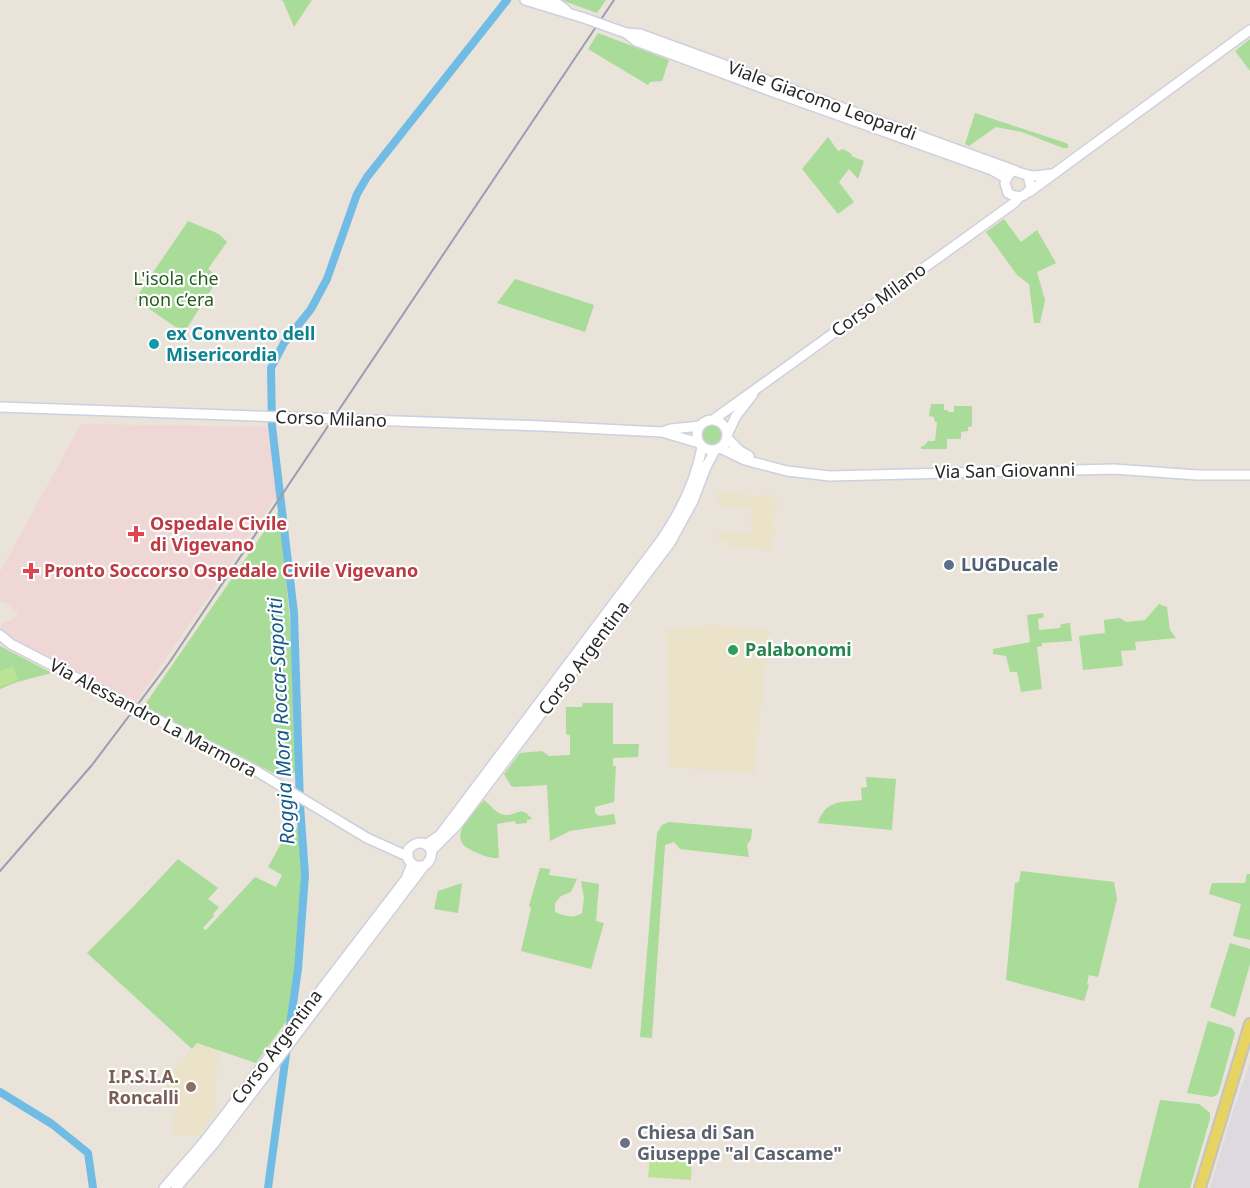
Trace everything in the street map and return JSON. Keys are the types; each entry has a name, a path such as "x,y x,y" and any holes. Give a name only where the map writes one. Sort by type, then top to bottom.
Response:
{"main road":[{"name":"Viale Giacomo Leopardi","path":"525,0 627,33 640,34 1016,171"},
{"name":"Viale Giacomo Leopardi","path":"546,0 558,4 567,12"},
{"name":"Corso Milano","path":"712,420 1250,30"},
{"name":"Viale Giacomo Leopardi","path":"627,33 636,41 992,170 1006,178"},
{"path":"1019,197 1008,193 1005,189 1006,178 1016,171 1028,176 1031,186 1029,192"},
{"path":"1028,176 1054,174"},
{"path":"1002,210 1008,193"},
{"name":"Corso Milano","path":"727,436 735,416 756,390"},
{"name":"Corso Milano","path":"0,407 662,432 700,426"},
{"path":"700,426 705,421 712,420 723,425 727,436"},
{"name":"Corso Argentina","path":"429,848 662,539 686,498 700,445 697,434 700,426"},
{"name":"Corso Milano","path":"662,432 700,445"},
{"name":"Corso Argentina","path":"429,848 457,825 670,543 693,501 706,467 727,436"},
{"name":"Via San Giovanni","path":"727,436 741,451 762,464"},
{"path":"700,445 708,450 718,449"},
{"name":"Via San Giovanni","path":"718,449 745,460 787,471 830,476 1114,469 1197,475 1250,475"},
{"name":"Via Alessandro La Marmora","path":"0,635 11,644 258,772 367,838 391,847"},
{"name":"Via Alessandro La Marmora","path":"0,641 11,644"},
{"path":"419,843 429,848 430,860 424,866 419,867 391,847 411,846 419,843"},
{"path":"410,860 411,846"},
{"name":"Corso Argentina","path":"164,1188 204,1142 406,879 410,860"},
{"name":"Corso Argentina","path":"176,1188 214,1142 424,866"},
{"path":"1200,1188 1250,1024"}],"shaded area":[{"name":"Ospedale Civile di Vigevano","path":"81,424 267,427 278,495 136,702 10,637 0,629 2,623 10,621 19,613 1,601 0,603 0,572"},
{"path":"718,491 764,497 764,494 773,495 773,500 778,501 778,509 775,509 773,526 776,527 776,535 771,535 772,551 727,546 727,542 718,541 718,532 750,534 754,509 718,505"},
{"path":"714,625 769,630 754,774 670,767 666,629"},
{"name":"I.P.S.I.A. Roncalli","path":"197,1043 218,1050 214,1117 200,1136 173,1134 176,1095 162,1083"},
{"path":"1250,1063 1250,1188 1210,1188 1233,1111"}],"green space":[{"path":"280,0 312,0 294,27 283,1"},
{"path":"561,0 606,0 597,13"},
{"path":"598,33 669,60 662,81 650,82 648,85 588,49"},
{"path":"1250,39 1250,71 1235,51"},
{"path":"975,113 1063,142 1068,144 1068,148 1022,132 996,127 969,146 965,144"},
{"path":"828,137 838,151 843,149 852,154 851,156 864,161 858,179 849,169 839,182 854,202 838,214 802,169"},
{"path":"1004,219 1021,242 1037,230 1056,263 1037,272 1045,300 1040,323 1034,323 1029,284 1017,275 986,232"},
{"name":"L'isola che non c’era","path":"188,221 219,234 227,242 208,269 219,277 184,333 135,299"},
{"path":"515,279 594,305 585,332 497,303"},
{"path":"931,404 944,404 944,410 948,412 954,412 954,406 972,406 972,426 968,427 968,431 961,432 961,439 947,439 947,449 921,449 921,446 928,441 935,441 937,422 934,417 929,416"},
{"path":"712,425 719,428 722,435 719,442 712,445 705,442 702,435 705,428"},
{"path":"279,510 292,641 296,740 295,773 285,772 281,777 144,706"},
{"path":"1159,604 1167,607 1170,630 1176,638 1135,642 1136,650 1121,651 1123,666 1083,670 1079,636 1105,633 1104,620 1120,618 1126,622 1145,620"},
{"path":"1043,613 1044,617 1038,619 1039,630 1060,628 1061,624 1070,623 1072,641 1042,643 1042,646 1037,647 1042,689 1021,692 1017,672 1010,672 1006,656 993,654 993,649 1030,642 1027,615"},
{"path":"0,646 52,673 0,689"},
{"path":"13,666 18,680 0,687 0,671"},
{"path":"583,703 613,703 613,744 639,744 638,757 613,758 613,766 616,766 614,802 595,807 595,813 599,816 614,814 616,824 570,831 550,841 547,785 511,786 504,774 520,753 542,751 549,756 570,755 570,735 566,734 566,707 582,707"},
{"path":"866,777 896,779 892,830 818,823 821,815 830,806 841,802 862,800 861,788 867,787"},
{"path":"484,800 502,815 521,811 532,819 527,820 527,823 516,824 515,821 497,824 499,858 488,857 471,850 464,845 461,839 461,833 468,819"},
{"path":"669,822 752,829 751,839 747,845 749,857 680,849 674,842 665,845 652,1038 640,1037 657,833 662,825"},
{"path":"300,823 304,873 296,968 288,1019 256,1063 197,1043 192,1049 87,953 178,859 218,888 208,899 219,907 203,928 206,930 255,877 276,887 282,875 268,867 283,840 288,842"},
{"path":"540,868 550,869 549,875 577,879 571,892 561,896 555,903 555,912 562,915 572,916 582,913 584,898 581,881 599,884 596,921 604,923 591,969 521,951 531,908 529,906"},
{"path":"1021,871 1114,882 1117,899 1098,977 1089,975 1087,984 1089,985 1084,1001 1006,980 1015,883 1019,882"},
{"path":"1247,874 1250,874 1250,940 1233,936 1241,904 1209,894 1212,883 1245,883"},
{"path":"462,883 458,913 434,909 438,891"},
{"path":"1230,943 1250,949 1250,964 1235,1017 1210,1007"},
{"path":"1208,1021 1232,1028 1235,1033 1219,1091 1212,1097 1187,1093"},
{"path":"1160,1100 1199,1104 1210,1113 1190,1188 1138,1188"},
{"path":"650,1156 692,1159 691,1180 648,1177"}],"waterway":[{"name":"Roggia Mora Rocca-Saporiti","path":"289,1032 298,969 305,875 300,805 294,613 272,426 271,368 284,343 311,309 327,279 357,194 367,177 507,0"},
{"name":"Roggia Mora Rocca-Saporiti","path":"268,1188 287,1047"},
{"path":"0,1092 52,1124 88,1153 93,1188"}],"railway":[{"path":"0,871 92,765 169,663 614,0"}],"place":[{"name":"ex Convento dell Misericordia","path":"154,344"},
{"name":"Ospedale Civile di Vigevano","path":"136,534"},
{"name":"LUGDucale","path":"949,565"},
{"name":"Pronto Soccorso Ospedale Civile Vigevano","path":"31,571"},
{"name":"Palabonomi","path":"733,650"},
{"name":"I.P.S.I.A. Roncalli","path":"191,1087"},
{"name":"Chiesa di San Giuseppe \"al Cascame\"","path":"625,1143"}]}
